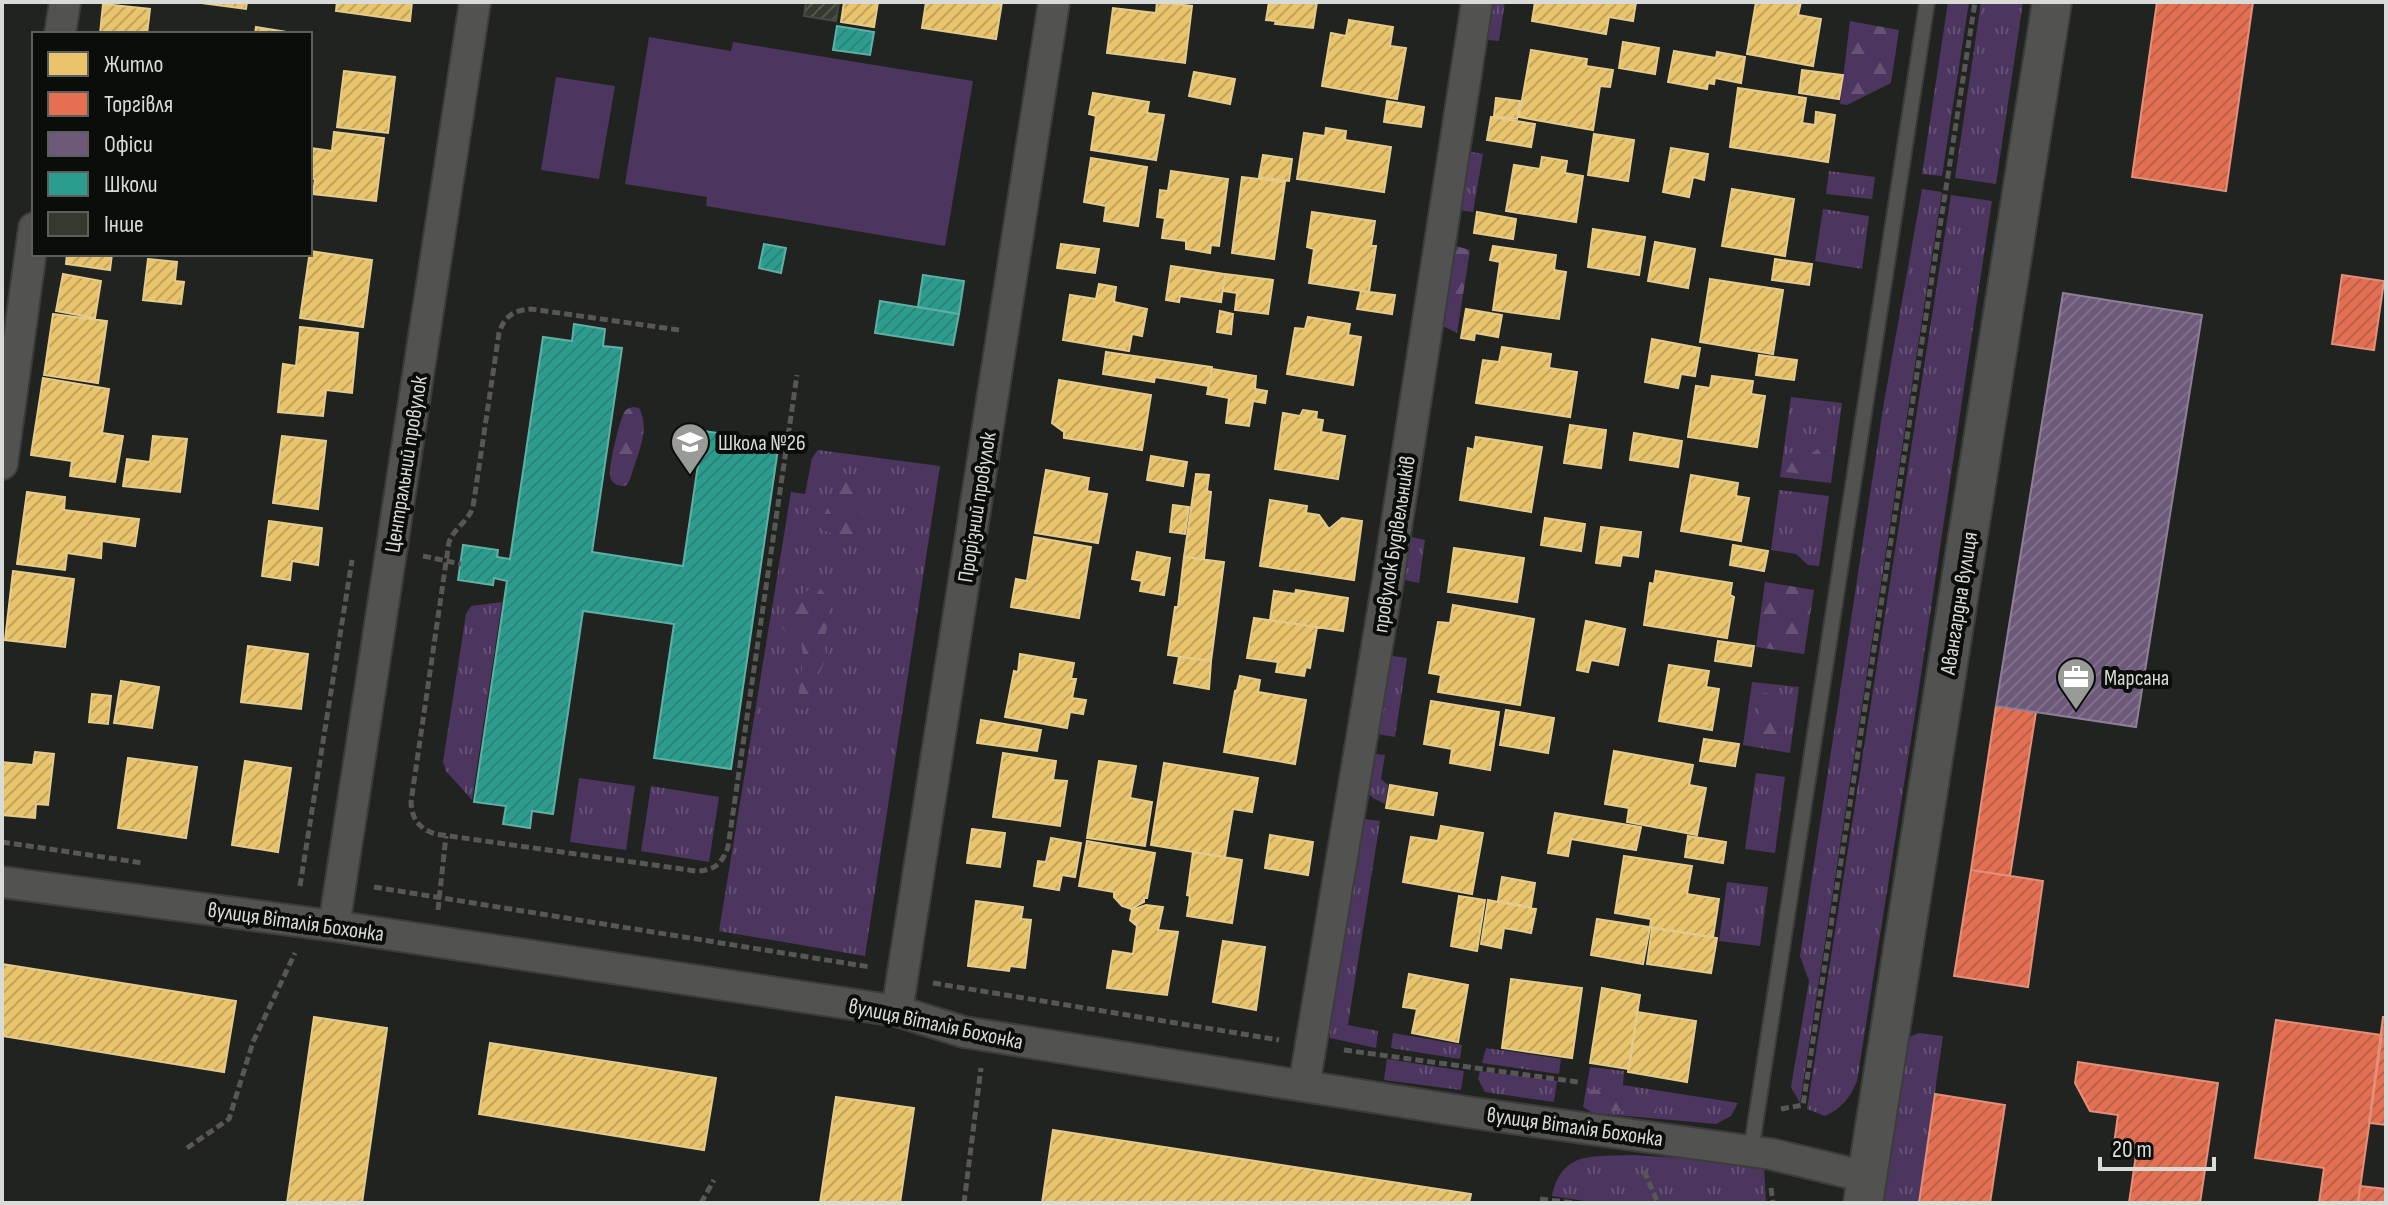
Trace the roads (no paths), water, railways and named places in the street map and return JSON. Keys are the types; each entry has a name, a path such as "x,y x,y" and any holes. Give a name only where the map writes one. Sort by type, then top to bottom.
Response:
{"street":[{"path":"60,32 65,2"},
{"name":"Центральний провулок","path":"322,924 340,893 475,2"},
{"name":"Прорізний провулок","path":"897,1011 1054,2"},
{"name":"провулок Будівельників","path":"1304,1086 1413,424 1477,2"},
{"name":"Авангардна вулиця","path":"1865,1190 2052,2"},
{"path":"2,464 32,243"},
{"name":"вулиця Віталія Бохонка","path":"2,882 322,924 897,1011 964,1032 1467,1112 1761,1152 1865,1190"}],"lane":[{"path":"1761,1152 1927,2"}],"place":[{"name":"Школа №26","path":"690,476"},
{"name":"Марсана","path":"2076,711"}]}
